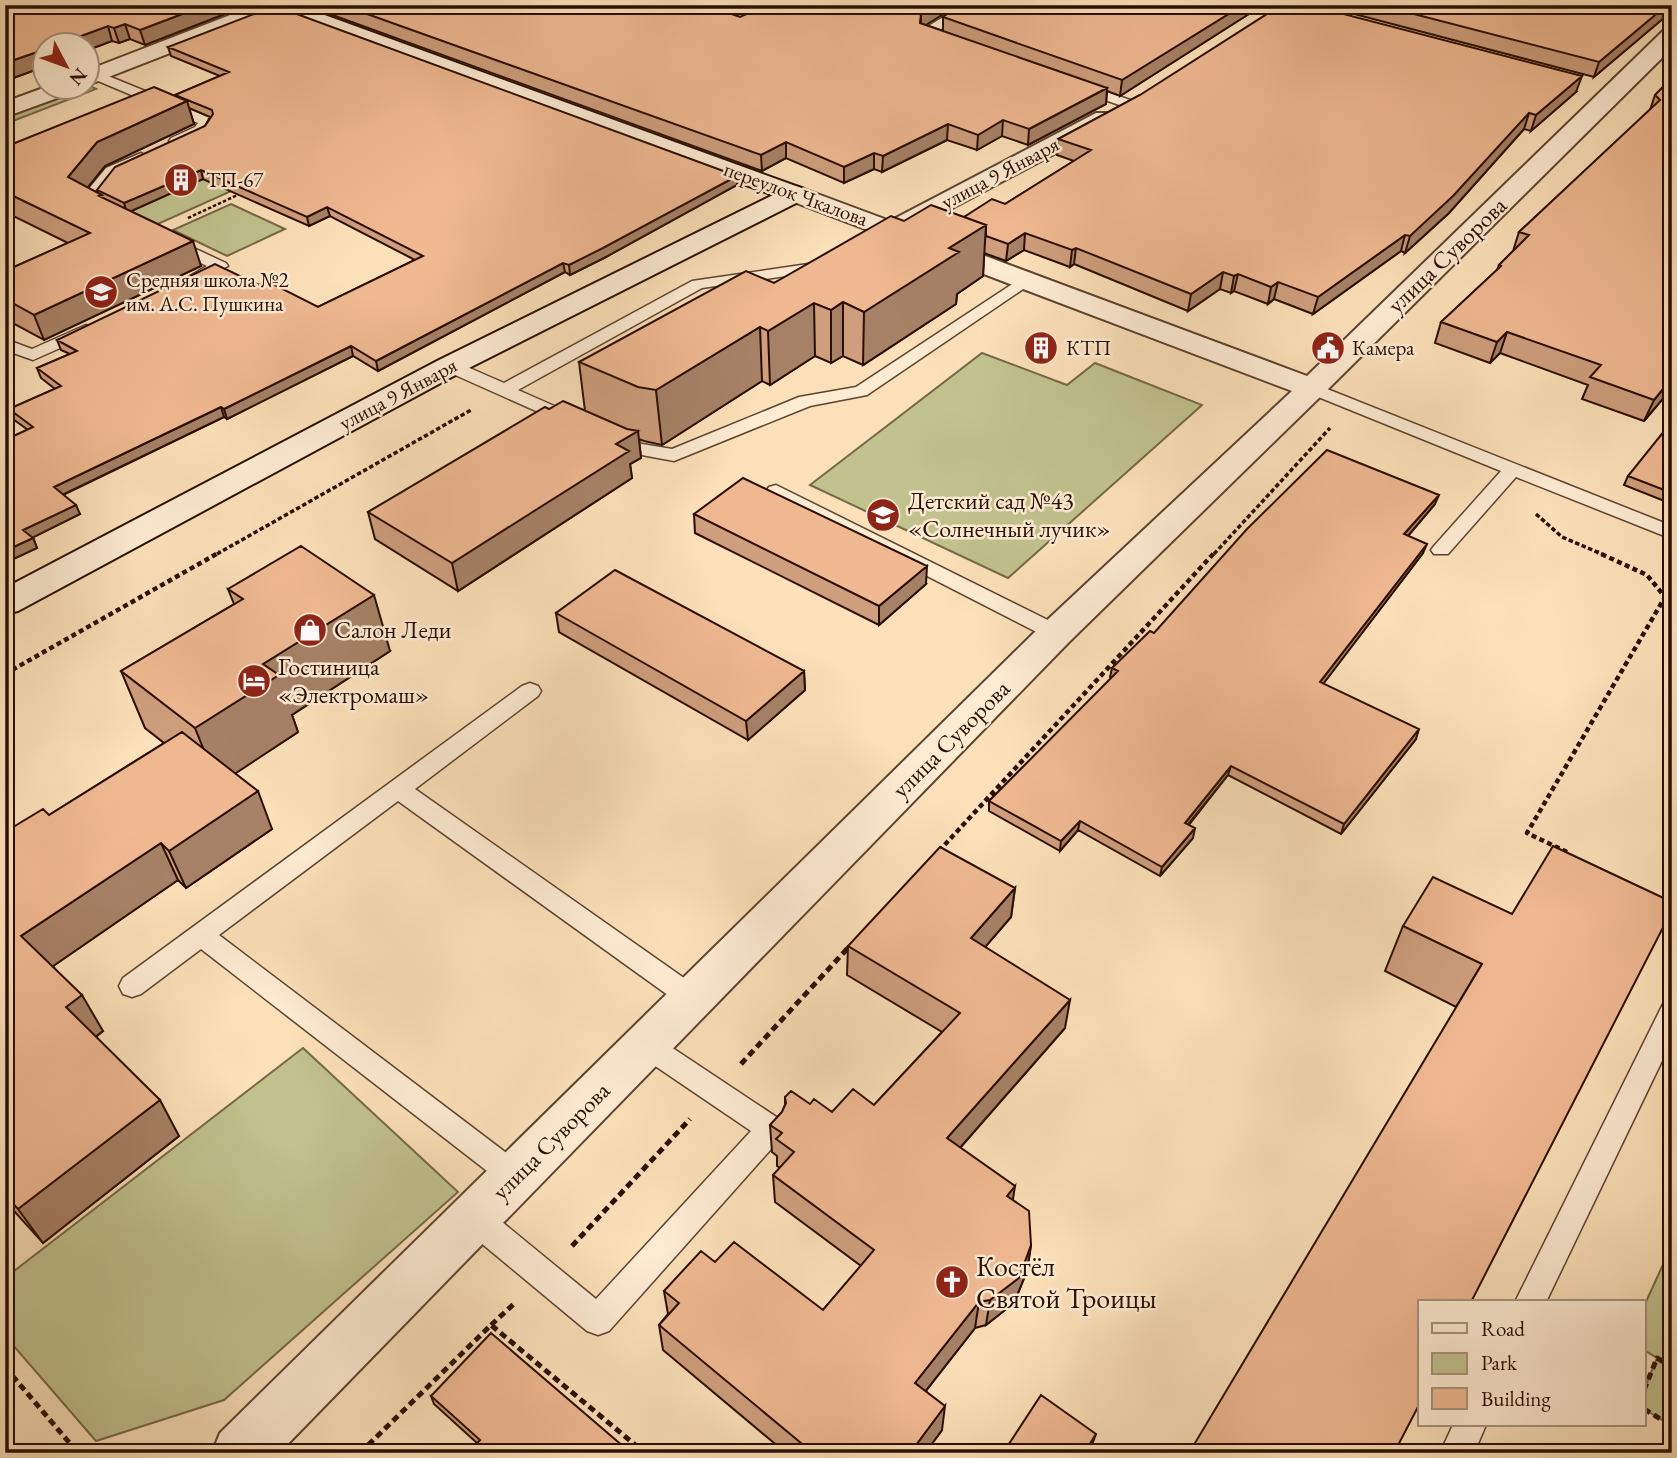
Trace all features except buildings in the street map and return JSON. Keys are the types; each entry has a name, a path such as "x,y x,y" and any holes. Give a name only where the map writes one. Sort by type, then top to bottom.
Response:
{"street":[{"path":"102,72 277,5"},
{"name":"переулок Чкалова","path":"277,5 894,229 1026,280 1299,400"},
{"name":"улица Суворова","path":"240,1453 1056,633 1299,400 1600,88 1672,35"},
{"name":"улица 9 Января","path":"894,229 1150,90"},
{"path":"5,110 32,100"},
{"name":"улица 9 Января","path":"5,603 450,366 795,194"}],"lane":[{"path":"963,45 927,33 972,5"},
{"path":"102,80 206,121 200,130 111,170 87,201 120,217"},
{"path":"1062,81 1128,104"},
{"path":"153,233 220,266 182,284"},
{"path":"505,390 698,284 816,268"},
{"path":"450,366 638,450 674,455 806,401 861,391 1026,280"},
{"path":"5,344 33,355 95,326"},
{"path":"1299,400 1352,404 1672,533"},
{"path":"1441,550 1513,469"},
{"path":"776,491 1056,633"},
{"path":"132,986 530,691"},
{"path":"398,789 692,998"},
{"path":"202,936 515,1176"},
{"path":"1531,1300 1672,1012"},
{"path":"474,1218 598,1320 771,1129 646,1045"},
{"path":"1456,1453 1469,1426"}],"path":[{"path":"153,233 248,191"},
{"path":"5,674 505,390"},
{"path":"1299,400 1330,428 1342,433"},
{"path":"933,857 1352,404"},
{"path":"1491,492 1534,513 1564,539 1649,576 1665,597 1527,833 1576,856"},
{"path":"360,1453 545,1276 858,939"},
{"path":"491,1325 645,1453"},
{"path":"1646,1385 1657,1358 1672,1367"},
{"path":"5,1367 78,1453"},
{"path":"1646,1410 1672,1426"}],"green space":[{"path":"42,102 62,102 5,124 5,116"},
{"path":"278,170 158,224 108,201 139,171"},
{"path":"231,204 285,229 227,256 173,230"},
{"path":"982,353 1067,385 1095,363 1202,405 1008,578 810,485"},
{"path":"303,1048 458,1192 224,1400 96,1441 5,1336 5,1278"},
{"path":"1672,1245 1672,1426 1646,1410 1646,1385 1657,1358 1646,1351 1646,1302"}],"place":[{"name":"ТП-67","path":"181,180"},
{"name":"Средняя школа №2 им. А.С. Пушкина","path":"101,292"},
{"name":"КТП","path":"1041,348"},
{"name":"Камера","path":"1328,348"},
{"name":"Детский сад №43 «Солнечный лучик»","path":"883,515"},
{"name":"Салон Леди","path":"310,630"},
{"name":"Гостиница «Электромаш»","path":"254,681"},
{"name":"Костёл Святой Троицы","path":"952,1282"}]}
